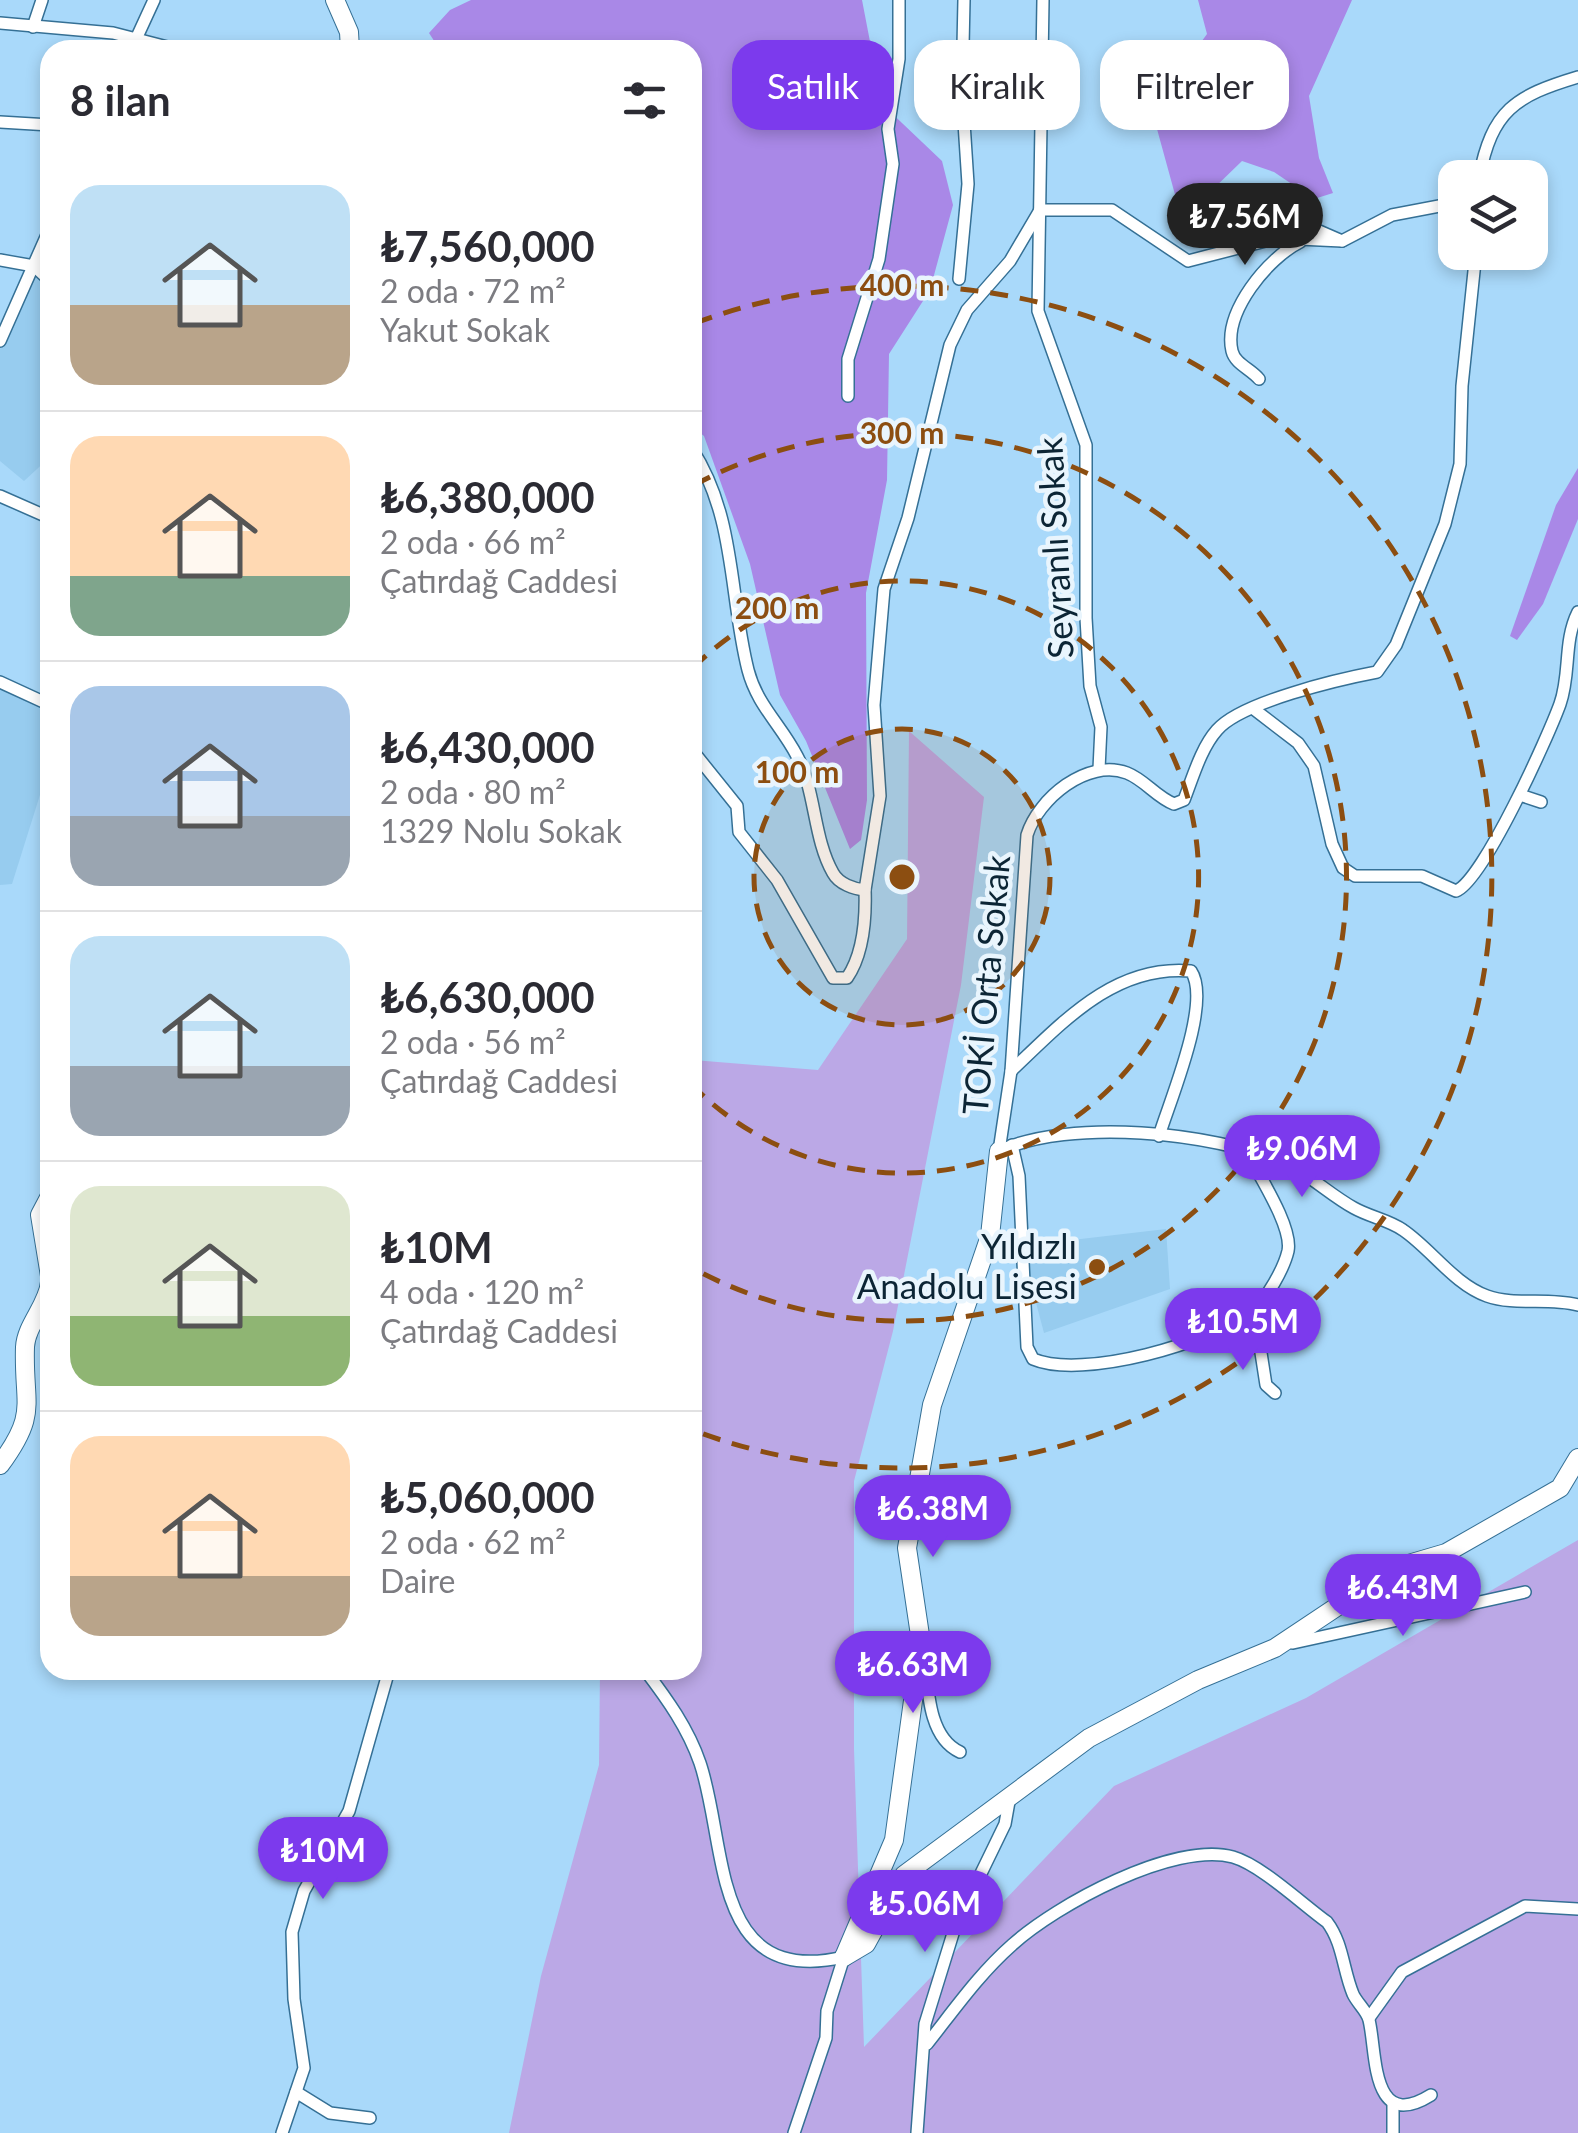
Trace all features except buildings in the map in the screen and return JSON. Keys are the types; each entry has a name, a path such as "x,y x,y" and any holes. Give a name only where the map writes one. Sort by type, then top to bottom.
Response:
{"street":[{"path":"33,27 42,0"},
{"path":"136,40 154,0"},
{"path":"335,0 349,40"},
{"path":"848,396 848,359 880,259 894,164 888,129 899,59 899,0"},
{"path":"959,279 968,184 962,92 964,0"},
{"name":"Seyranlı Sokak","path":"1043,0 1045,59 1038,114 1038,311 1086,446 1086,618 1090,686 1101,727 1099,769"},
{"path":"0,23 110,40"},
{"path":"1482,160 1503,112 1530,92 1578,77"},
{"path":"0,122 40,124"},
{"path":"702,762 737,806 739,832 777,880 833,978 847,978 855,966 864,925 865,890 880,796 874,705 884,589 908,518 950,346 967,310 1010,261 1040,210 1112,210 1188,260 1277,238 1342,241 1392,216 1438,207"},
{"path":"1319,231 1342,241"},
{"path":"1259,379 1238,362 1232,350 1236,322 1268,262 1301,242"},
{"path":"0,341 40,252"},
{"path":"0,260 34,266 40,272"},
{"path":"1099,769 1140,779 1174,804 1184,800 1218,728 1304,689 1376,672 1396,645 1445,524 1460,464 1462,386 1474,270"},
{"path":"702,464 710,476 732,554 748,670 764,712 798,757 832,872 848,886 865,890"},
{"path":"0,496 40,514"},
{"path":"1254,710 1278,725 1307,754 1320,778 1336,857 1354,876 1396,872 1422,876 1456,891 1465,888 1520,794 1561,703 1570,628 1578,612"},
{"path":"0,682 40,700"},
{"name":"TOKİ Orta Sokak","path":"1099,769 1070,782 1032,820 1027,836 1005,1148 1056,1133 1190,1136 1286,1164 1331,1196 1399,1227 1459,1279 1488,1297 1578,1305"},
{"path":"1520,794 1541,802"},
{"path":"1010,1071 1096,993 1170,969 1191,971 1197,980 1197,993 1190,1037 1158,1136"},
{"path":"1005,1148 1019,1176 1027,1347 1033,1359 1066,1367 1144,1354 1236,1321 1257,1308 1289,1248 1285,1228 1248,1152"},
{"path":"960,1752 948,1746 940,1735 928,1696 908,1548 932,1405 990,1236 1005,1148"},
{"path":"0,1466 20,1438 29,1412 25,1346 40,1306"},
{"path":"1236,1321 1259,1340 1266,1385 1275,1393"},
{"path":"1275,1648 1395,1568 1446,1553 1560,1488 1578,1458"},
{"path":"652,1680 691,1738 702,1767 722,1874 747,1930 758,1946 779,1958 811,1965 844,1957 866,1944 904,1876 1010,1792 1089,1738 1198,1680 1275,1648 1526,1592"},
{"path":"794,2133 826,2038 827,2011 844,1957 894,1840 920,1642"},
{"path":"282,2133 304,2068 294,1999 292,1932 304,1891 350,1811 386,1680"},
{"path":"917,2133 928,2044 926,2024 956,1927 1005,1824 1010,1792"},
{"path":"928,2044 990,1965 1016,1942 1086,1898 1162,1860 1190,1854 1238,1858 1327,1922 1336,1934 1354,1995 1369,2018 1376,2084 1393,2104 1393,2133"},
{"path":"1369,2018 1402,1972 1525,1906 1578,1910"},
{"path":"296,2092 330,2113 370,2118"},
{"path":"1393,2104 1419,2104 1431,2095"}],"shaded area":[{"path":"471,0 862,0 870,40 732,40 732,130 894,130 894,115 942,161 953,205 930,290 889,354 887,480 866,593 867,800 861,840 850,849 806,741 780,695 750,564 702,434 702,40 434,40 429,33 450,10"},
{"path":"1198,0 1352,0 1309,96 1319,158 1333,193 1314,199 1274,172 1242,161 1209,193 1185,231 1157,130 1289,130 1289,40 1203,40 1207,34"},
{"path":"36,273 40,277 40,466 24,481 0,461 0,349"},
{"path":"1578,468 1578,519 1543,604 1517,640 1510,636 1556,505"},
{"path":"0,686 40,704 40,795 12,884 0,885"},
{"path":"909,731 984,797 961,985 893,1331 854,1481 854,1749 864,2047 1114,1786 1306,1698 1578,1540 1578,2133 509,2133 541,1976 599,1765 600,1680 702,1680 702,1061 818,1070 907,939"},
{"name":"Yıldızlı Anadolu Lisesi","path":"1166,1229 1170,1289 1044,1333 1021,1246"}],"place":[{"name":"Yıldızlı Anadolu Lisesi","path":"1097,1267"}]}
